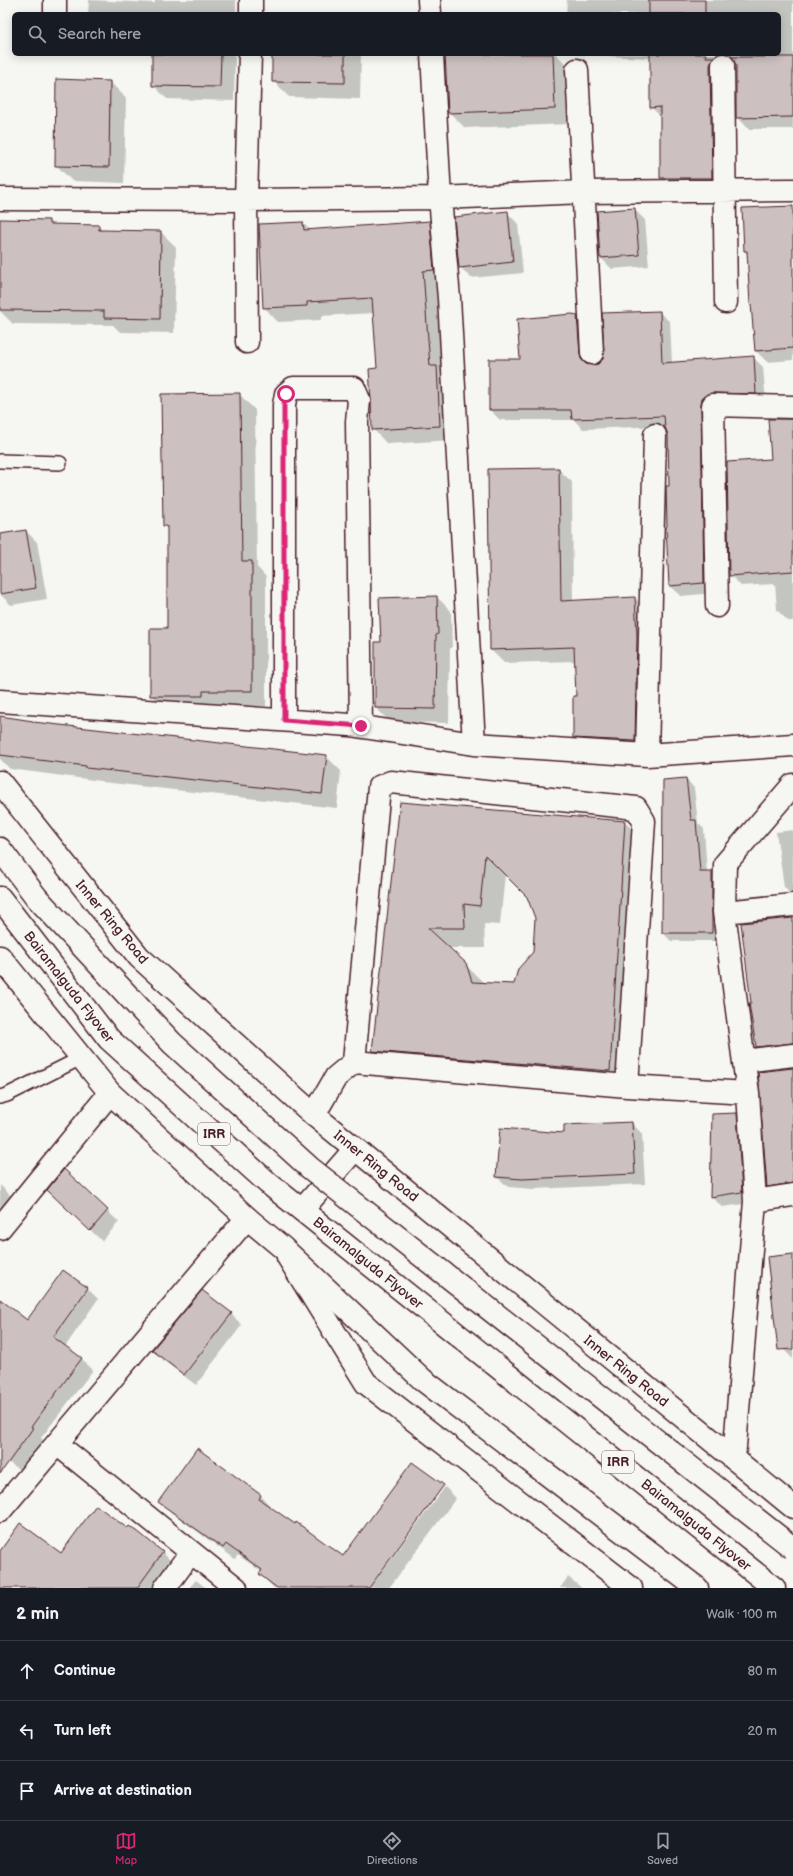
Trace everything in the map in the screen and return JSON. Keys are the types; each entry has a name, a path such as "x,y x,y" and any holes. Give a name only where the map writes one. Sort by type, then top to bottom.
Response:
{"main road":[{"path":"55,0 55,12"},
{"path":"251,0 251,12"},
{"path":"429,0 430,12"},
{"path":"247,342 246,200 250,56"},
{"path":"432,56 440,198 449,298 474,744"},
{"path":"723,65 726,302"},
{"path":"576,70 592,353"},
{"path":"0,199 246,200 440,198 584,192 793,190"},
{"path":"284,720 284,404 286,394 293,388 344,387 354,388 359,400 357,422 361,726"},
{"path":"717,606 713,405 793,407"},
{"path":"647,755 655,435"},
{"path":"0,700 361,726 474,744 647,755 793,745"},
{"name":"Inner Ring Road","path":"0,782 139,957 314,1115 793,1507"},
{"path":"354,1062 379,787 391,782 636,808 644,821 627,1086"},
{"path":"734,1459 755,1200 748,1093 724,912 725,864 793,785"},
{"path":"0,849 38,898 172,1043 310,1168 793,1548"},
{"name":"Bairamalguda Flyover","path":"0,898 109,1039 268,1183 774,1588"},
{"path":"724,912 793,905"},
{"name":"IRR","path":"0,957 110,1093 247,1218 283,1248"},
{"path":"744,1060 793,1055"},
{"path":"314,1115 336,1077 354,1062 627,1086 748,1093"},
{"path":"0,1228 110,1093"},
{"path":"302,1210 355,1149"},
{"path":"755,1200 793,1195"},
{"path":"0,1511 247,1218"},
{"path":"283,1248 423,1380 697,1588"},
{"path":"283,1248 366,1383 631,1588"},
{"path":"56,1444 236,1588"},
{"path":"165,1588 191,1552"}],"lane":[{"path":"0,460 60,463"},
{"path":"0,1097 7,1095 81,1058"}],"building":[{"path":"649,0 705,0 705,12 649,12"},
{"path":"152,56 221,56 220,87 152,86"},
{"path":"272,56 345,56 345,83 272,82"},
{"path":"445,56 553,56 555,109 448,113"},
{"path":"650,56 714,57 710,65 712,178 660,178 660,107 650,108"},
{"path":"732,57 793,57 793,117 736,118 736,65"},
{"path":"56,79 110,81 109,167 55,166"},
{"path":"793,206 793,348 755,351 750,304 747,251 744,251 742,208"},
{"path":"635,208 639,255 600,258 597,211"},
{"path":"508,211 513,262 459,268 454,217"},
{"path":"0,219 49,220 49,224 99,225 99,230 161,231 160,319 104,318 104,311 0,310"},
{"path":"430,221 434,270 423,271 430,366 437,366 440,426 372,430 369,369 377,368 372,298 307,302 307,306 263,308 259,224 303,222 304,230"},
{"path":"660,311 662,363 754,356 756,394 713,393 707,394 702,398 704,583 669,586 666,527 666,486 669,486 668,435 665,427 664,416 572,419 571,410 489,410 489,359 520,359 517,319 572,314 577,315 581,359 586,364 593,365 598,364 603,359 602,313"},
{"path":"240,393 242,561 252,561 252,691 203,691 203,696 150,696 150,628 167,628 167,526 163,526 161,394"},
{"path":"768,419 793,419 793,571 729,576 727,462 771,459"},
{"path":"559,468 561,601 635,597 637,636 635,741 573,738 573,696 576,696 574,647 490,650 488,469"},
{"path":"26,530 36,588 0,594 0,534"},
{"path":"437,596 438,634 436,635 435,709 375,708 375,642 381,642 379,598"},
{"path":"0,716 33,722 327,755 322,794 86,768 86,766 0,755"},
{"path":"686,778 691,820 696,820 700,872 712,872 712,933 662,933 663,780"},
{"path":"400,802 625,821 610,1071 372,1051","holes":["485,855 527,897 535,918 533,952 518,969 514,984 472,982 466,963 428,928 465,928 464,904 480,906"]},
{"path":"793,918 793,1043 756,1047 749,1003 751,1003 741,923"},
{"path":"793,1068 793,1183 767,1187 758,1072"},
{"path":"737,1113 742,1192 710,1197 712,1114"},
{"path":"632,1122 635,1174 522,1179 496,1177 500,1128 564,1133 564,1125"},
{"path":"64,1169 108,1210 90,1231 47,1190"},
{"path":"793,1254 793,1349 778,1350 767,1257"},
{"path":"63,1270 88,1288 53,1337 82,1358 31,1427 33,1428 0,1474 0,1299 27,1320"},
{"path":"202,1290 232,1313 184,1375 152,1350"},
{"path":"197,1448 261,1495 259,1499 295,1524 296,1522 343,1556 412,1462 444,1485 369,1588 277,1588 259,1574 262,1570 226,1544 223,1548 158,1502"},
{"path":"96,1505 127,1528 129,1526 137,1531 163,1552 137,1588 0,1588 0,1551 20,1523 61,1553"}],"route":[{"path":"286,394 284,404 284,720 361,726"}]}
